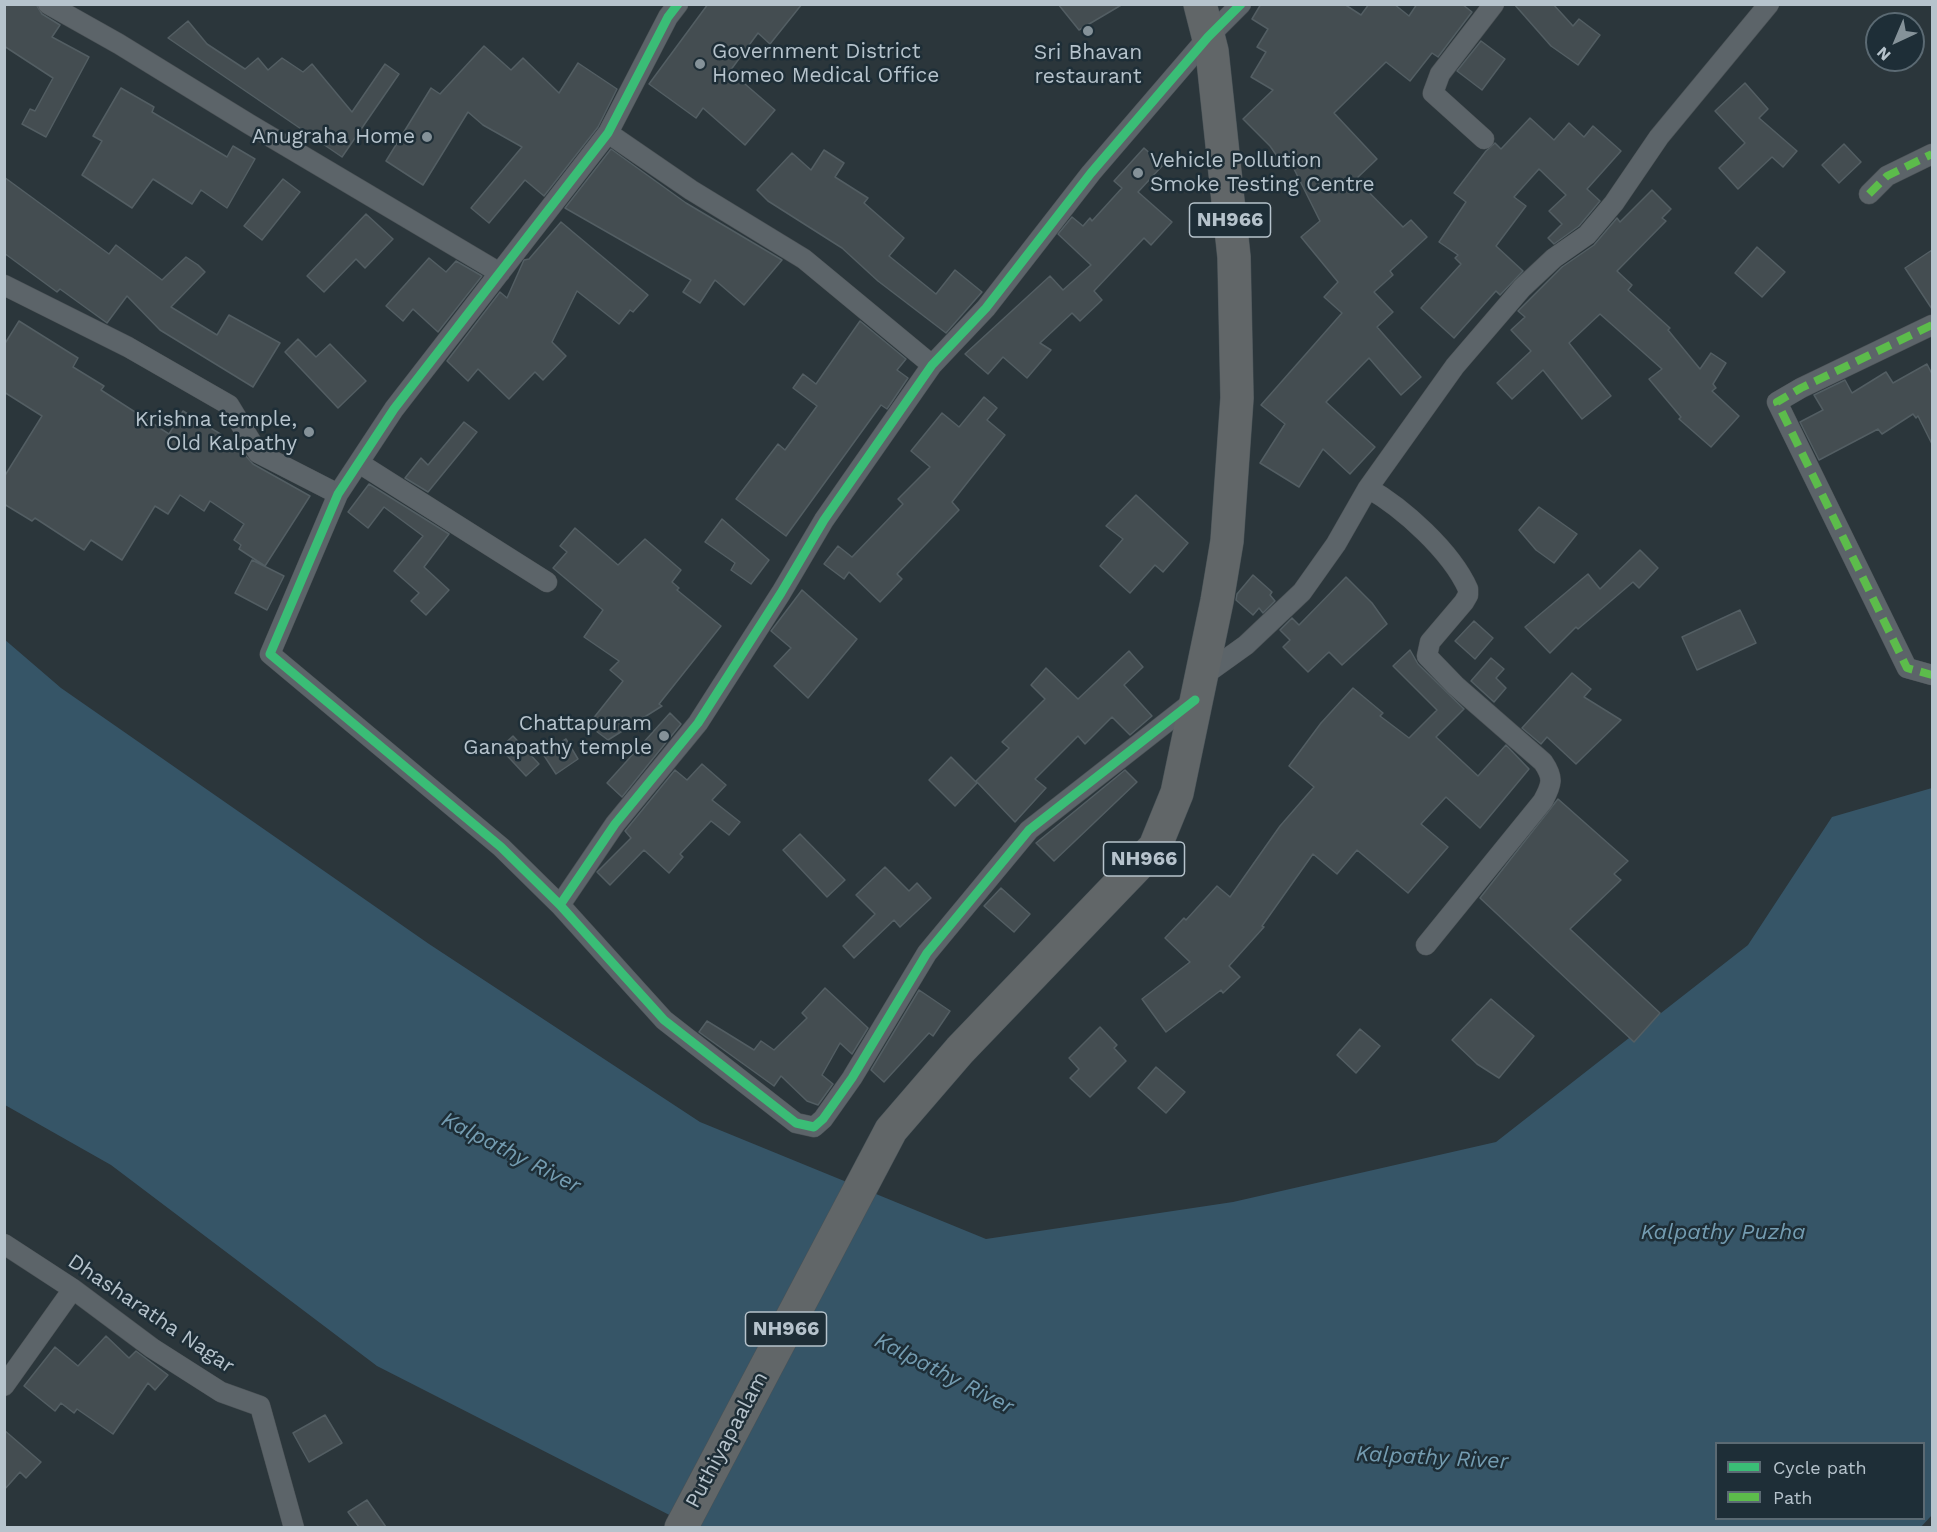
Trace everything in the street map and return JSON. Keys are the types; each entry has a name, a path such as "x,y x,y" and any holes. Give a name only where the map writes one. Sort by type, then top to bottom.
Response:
{"highway":[{"name":"NH966","path":"1197,689 1217,601 1227,541 1237,398 1234,257 1208,37 1200,4"},
{"name":"Puthiyapaalam","path":"681,1527 891,1130 960,1050 1155,847 1177,793 1197,689"}],"street":[{"path":"48,4 120,44 249,124 500,273"},
{"path":"678,4 668,17 608,133 394,409 338,494 270,654 501,847 560,905 664,1020 796,1123 814,1127 823,1119 852,1078 927,953 1029,830 1197,689 1302,592 1336,544 1368,488 1455,366 1522,288 1554,258 1587,235 1608,211 1659,137 1769,4"},
{"path":"560,905 615,824 698,723 781,593 824,520 932,364 986,308 1090,173 1208,37 1241,4"},
{"path":"1484,139 1433,93 1440,75 1494,4"},
{"path":"608,133 691,190 804,259 932,364"},
{"path":"1869,194 1887,176 1932,154"},
{"path":"4,285 128,347 229,405 258,453 338,494"},
{"path":"1932,325 1801,387 1777,402 1907,668 1932,675"},
{"path":"358,463 547,582"},
{"path":"1368,488 1413,521 1446,557 1468,589 1464,602 1430,642 1427,656 1456,686 1543,762 1551,775 1552,784 1544,801 1426,945"},
{"name":"Dhasharatha Nagar","path":"4,1244 73,1289 152,1348 221,1392 260,1406 294,1527"},
{"path":"4,1386 73,1289"}],"water":[{"name":"Kalpathy Puzha","path":"4,639 61,688 429,944 700,1122 986,1239 1233,1202 1496,1142 1748,945 1832,817 1932,788 1932,1515 1920,1528 693,1527 377,1366 111,1165 5,1105"}],"building":[{"path":"4,4 36,4 42,14 60,25 52,37 89,57 46,137 22,124 30,109 35,111 53,78 4,46"},
{"name":"Government District Homeo Medical Office","path":"708,4 802,4 770,44 758,33 730,71 775,110 745,145 703,108 696,118 649,84"},
{"name":"Sri Bhavan restaurant","path":"1058,4 1123,4 1079,30"},
{"path":"1261,4 1344,4 1361,15 1369,4 1394,4 1409,16 1417,4 1462,4 1472,12 1438,57 1432,53 1410,81 1386,62 1334,113 1377,159 1356,179 1403,227 1411,220 1427,237 1390,271 1393,275 1374,292 1393,312 1377,327 1421,377 1401,395 1369,358 1326,402 1375,447 1350,474 1323,449 1299,487 1260,463 1285,424 1261,405 1342,313 1324,297 1338,282 1301,237 1320,221 1292,165 1286,169 1270,146 1243,119 1273,90 1251,77 1266,52 1257,47 1268,29 1252,19"},
{"path":"1514,4 1553,4 1573,26 1579,19 1600,35 1578,65 1551,46"},
{"path":"188,21 207,44 245,69 258,58 268,70 282,58 303,72 312,64 352,112 385,64 399,74 342,157 168,38"},
{"path":"1481,41 1505,59 1482,90 1457,71"},
{"path":"484,46 511,70 523,58 559,93 578,63 617,89 598,127 544,196 525,180 489,223 471,208 522,147 483,125 468,112 423,185 386,161 431,88 440,94"},
{"path":"1745,83 1768,109 1759,118 1797,151 1783,167 1772,157 1738,189 1719,168 1745,143 1715,111"},
{"path":"121,88 154,107 152,112 227,157 233,146 255,159 227,208 201,190 192,204 153,179 132,208 82,175 102,141 93,136"},
{"path":"1530,118 1554,140 1569,123 1584,137 1593,126 1621,151 1587,189 1600,201 1579,226 1554,244 1548,238 1562,224 1549,211 1566,195 1539,169 1514,197 1526,206 1496,246 1523,271 1500,295 1496,291 1454,338 1421,308 1461,264 1455,258 1458,255 1439,242 1466,202 1454,193 1486,151 1495,143 1501,149"},
{"path":"1844,144 1861,162 1839,183 1822,165"},
{"path":"1144,148 1163,165 1138,192 1172,222 1151,245 1144,238 1094,291 1102,300 1080,321 1072,313 1040,343 1051,350 1027,378 1003,357 988,374 965,354 1050,276 1063,290 1091,265 1058,234 1072,217 1083,226 1090,218 1092,221 1122,188 1114,181"},
{"path":"611,149 686,203 782,260 744,305 715,280 700,303 683,292 691,280 565,208"},
{"path":"824,150 844,163 835,177 868,198 864,203 904,238 889,256 936,294 955,270 982,292 946,333 878,281 842,248 768,201 757,190 792,153 811,170"},
{"path":"4,177 109,254 116,245 162,280 186,257 198,265 205,272 171,307 217,335 229,315 280,343 253,387 160,330 127,296 107,323 60,289 57,292 4,253"},
{"path":"283,179 300,192 262,240 244,226"},
{"path":"1652,190 1671,209 1662,218 1666,221 1617,271 1632,285 1628,290 1670,328 1668,330 1700,369 1711,353 1726,363 1713,384 1716,388 1712,391 1739,416 1711,447 1679,419 1681,417 1649,379 1662,369 1600,314 1569,343 1611,396 1582,419 1543,370 1512,399 1497,383 1531,351 1511,330 1525,317 1518,311 1562,267 1594,245 1617,218 1620,222"},
{"path":"366,214 393,239 365,268 356,259 324,292 307,276"},
{"path":"561,222 648,295 633,312 630,310 619,324 577,291 552,342 566,356 543,380 535,372 509,399 478,369 468,381 447,361 500,292 507,298 524,260 529,259"},
{"path":"1757,247 1785,272 1762,297 1735,273"},
{"path":"1932,250 1932,309 1905,268"},
{"path":"429,258 446,272 456,261 482,276 438,332 413,309 403,321 386,306"},
{"path":"19,321 78,358 73,367 104,386 101,390 169,434 183,411 222,435 220,438 245,455 253,464 310,496 265,566 239,549 241,545 234,540 244,524 210,501 204,511 180,495 168,514 155,506 122,560 91,540 84,550 35,518 32,521 4,504 4,477 42,416 4,392 4,345"},
{"path":"860,321 906,359 897,370 908,378 887,409 881,405 786,536 736,499 778,444 785,450 817,406 793,388 803,374 816,384"},
{"path":"298,339 316,357 330,344 366,381 338,408 285,352"},
{"path":"1927,364 1932,374 1932,444 1918,416 1916,418 1913,414 1882,434 1878,429 1819,460 1800,422 1823,410 1814,395 1845,380 1852,393 1886,372 1893,383"},
{"path":"984,397 997,408 987,420 1005,435 952,502 959,510 897,574 902,579 880,602 849,572 844,579 824,564 838,546 852,557 903,504 898,499 930,467 911,451 942,413 959,427"},
{"path":"464,422 477,432 428,492 405,478 421,458 428,465"},
{"path":"369,484 449,534 424,567 449,590 426,615 411,601 419,593 394,571 423,536 384,507 368,528 348,512"},
{"path":"1136,495 1188,543 1163,572 1155,565 1130,593 1100,566 1123,539 1106,526"},
{"path":"1539,507 1577,534 1554,563 1536,550 1519,530"},
{"path":"722,519 769,560 751,584 731,570 735,563 705,542"},
{"path":"575,528 618,565 645,539 681,570 672,582 679,588 677,590 721,626 659,704 662,706 608,740 588,725 623,681 610,670 619,661 584,637 603,610 553,568 567,552 560,546"},
{"path":"1640,550 1658,568 1639,588 1633,582 1578,629 1576,627 1550,653 1525,627 1588,574 1600,589"},
{"path":"252,560 284,576 267,610 235,593"},
{"path":"1253,575 1272,592 1270,595 1275,601 1263,613 1259,608 1253,615 1236,600 1237,594"},
{"path":"1346,577 1372,603 1387,624 1342,665 1329,652 1308,672 1283,647 1290,640 1280,630 1292,618 1299,625"},
{"path":"802,590 857,639 808,698 774,666 791,648 771,631"},
{"path":"1740,610 1756,643 1697,670 1682,637"},
{"path":"1474,621 1493,638 1475,659 1455,641"},
{"path":"1410,650 1418,664 1464,709 1436,737 1478,776 1506,745 1529,769 1480,828 1446,797 1421,824 1448,847 1408,893 1357,850 1337,874 1313,854 1262,926 1264,927 1229,966 1240,977 1223,993 1221,990 1166,1032 1142,999 1190,962 1165,938 1184,918 1186,920 1217,886 1230,897 1280,826 1314,787 1289,766 1321,723 1353,688 1383,713 1380,716 1409,738 1437,710 1393,666"},
{"path":"1129,651 1143,667 1124,685 1152,716 1130,735 1112,717 1085,744 1078,736 1035,779 1046,788 1015,822 976,781 1009,748 1002,742 1045,699 1031,685 1046,668 1078,699"},
{"path":"1491,658 1504,669 1496,678 1506,688 1494,702 1471,681"},
{"path":"1572,673 1591,689 1584,697 1621,720 1576,764 1547,737 1541,744 1522,728"},
{"path":"670,713 681,724 622,797 607,783"},
{"path":"513,736 539,764 526,776 500,748"},
{"path":"566,739 578,759 556,774 543,754"},
{"path":"951,757 977,783 955,806 929,780"},
{"path":"702,764 726,785 712,800 740,822 729,835 711,821 680,854 683,857 669,873 644,850 610,885 597,872 631,838 625,831 675,770 687,780"},
{"path":"1125,770 1137,782 1054,861 1036,843"},
{"path":"1558,799 1628,861 1614,874 1621,880 1570,929 1660,1013 1634,1042 1480,898"},
{"path":"800,834 845,880 827,897 783,850"},
{"path":"885,867 909,891 917,883 931,898 900,927 894,920 854,958 843,946 875,914 856,895"},
{"path":"1001,888 1030,914 1014,932 984,906"},
{"path":"825,988 868,1028 852,1054 840,1043 822,1075 833,1084 818,1105 807,1101 781,1076 774,1086 699,1032 707,1021 754,1050 761,1041 774,1050 807,1018 802,1013"},
{"path":"919,990 950,1011 933,1036 929,1033 884,1082 871,1070"},
{"path":"1491,999 1534,1036 1499,1078 1477,1064 1452,1040"},
{"path":"1100,1027 1117,1045 1114,1048 1126,1061 1090,1097 1070,1078 1079,1069 1069,1058"},
{"path":"1360,1029 1380,1046 1356,1073 1337,1055"},
{"path":"1156,1067 1185,1092 1166,1113 1138,1088"},
{"path":"106,1336 129,1358 136,1351 168,1375 155,1390 148,1383 113,1434 77,1409 74,1413 61,1403 55,1411 24,1386 55,1347 78,1366"},
{"path":"325,1415 342,1443 309,1462 293,1433"},
{"path":"4,1430 41,1462 26,1478 20,1472 4,1490"},
{"path":"367,1500 386,1527 359,1527 348,1512"}],"marked path":[{"path":"1869,194 1887,176 1932,154"},
{"path":"1932,325 1801,388 1777,402 1907,668 1932,675"}],"cycle path":[{"path":"678,4 668,17 608,133 394,409 338,494 270,654 501,847 560,905 664,1020 796,1123 814,1127 823,1119 852,1078 927,953 1029,830 1195,700"},
{"path":"560,905 615,824 698,723 781,593 824,520 932,365 986,308 1091,173 1208,37 1241,4"}],"place":[{"name":"Sri Bhavan restaurant","path":"1088,31"},
{"name":"Government District Homeo Medical Office","path":"700,64"},
{"name":"Anugraha Home","path":"427,137"},
{"name":"Vehicle Pollution Smoke Testing Centre","path":"1138,173"},
{"name":"Krishna temple, Old Kalpathy","path":"309,432"},
{"name":"Chattapuram Ganapathy temple","path":"664,736"}],"water label":[{"name":"Kalpathy River","path":"511,1153"},
{"name":"Kalpathy River","path":"944,1374"},
{"name":"Kalpathy River","path":"1432,1458"}]}
